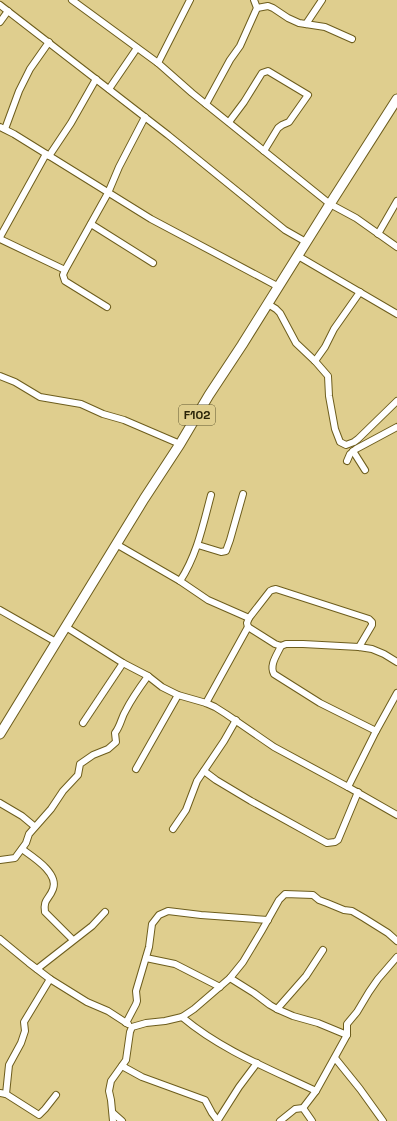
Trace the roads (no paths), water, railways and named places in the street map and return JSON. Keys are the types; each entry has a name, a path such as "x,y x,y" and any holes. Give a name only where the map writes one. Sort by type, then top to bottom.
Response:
{"main road":[{"name":"F102","path":"0,734 209,395 397,99"}],"street":[{"path":"72,0 158,63 206,104 330,204 356,218 397,247"},
{"path":"206,104 230,60 240,46 257,8 254,0"},
{"path":"306,24 322,0"},
{"path":"158,63 188,1"},
{"path":"0,5 168,135 285,230 306,242"},
{"path":"257,8 268,6 299,23 330,28 352,39"},
{"path":"0,22 8,11"},
{"path":"49,42 30,69 2,128 151,219 279,287"},
{"path":"109,89 137,48"},
{"path":"229,122 244,102 262,73 268,71 308,95 289,122 278,128 264,150"},
{"path":"65,270 0,238 47,155 71,123 96,79"},
{"path":"107,307 65,281 63,275 108,193 119,167 145,117"},
{"path":"378,234 397,201"},
{"path":"91,224 153,263"},
{"path":"298,256 397,314"},
{"path":"315,361 325,347 334,329 360,292"},
{"path":"268,304 280,313 296,343 328,376 329,396 335,429 338,438 343,444 350,444 358,439 396,404"},
{"path":"0,376 19,384 40,397 81,404 103,414 124,420 180,444"},
{"path":"347,461 353,451 397,427"},
{"path":"353,451 365,470"},
{"path":"198,545 221,552 226,551 243,494"},
{"path":"180,581 198,545 211,495"},
{"path":"116,544 180,581 208,600 249,618"},
{"path":"206,703 248,627 247,623 249,618 272,590 276,589 369,619 372,622 372,625 358,647"},
{"path":"0,610 56,642"},
{"path":"66,627 123,663 148,676 162,688 215,707 274,747 358,792 397,815"},
{"path":"248,627 274,644 281,646 286,644 303,644 358,647 372,649 397,662"},
{"path":"281,646 272,666 272,671 274,674 315,700 376,730"},
{"path":"83,722 123,663"},
{"path":"0,860 15,858 26,843 34,826 51,809 63,791 78,775 80,764 93,755 108,749 116,742 115,733 120,726 124,712 134,694 148,676"},
{"path":"348,787 376,730 397,693"},
{"path":"136,769 178,695"},
{"path":"173,829 186,810 197,781 224,741 236,720"},
{"path":"204,771 251,801 327,843 338,840 358,792"},
{"path":"0,803 22,816 34,826"},
{"path":"22,849 42,864 51,875 54,885 46,900 44,906 45,912 73,940"},
{"path":"1,943 50,979 87,1002 108,1011 132,1027 182,1017 220,987 230,978 243,962 279,900 285,894 313,895 319,900 344,910 352,911 388,933 397,942"},
{"path":"126,1023 137,1001 137,984 149,947 152,924 159,915 168,911 268,920"},
{"path":"37,969 92,926 105,912"},
{"path":"277,1009 306,976 322,950"},
{"path":"280,1121 295,1109 303,1108 316,1091 347,1035 347,1024 357,1012 378,979 397,957"},
{"path":"146,958 175,964 220,987"},
{"path":"230,978 277,1009 293,1016 318,1022 347,1035"},
{"path":"50,979 24,1022 25,1031 21,1043 9,1065 3,1093 39,1115 45,1110 56,1095"},
{"path":"182,1017 197,1030 244,1057 316,1091"},
{"path":"113,1121 109,1090 111,1081 126,1060 132,1027"},
{"path":"335,1058 383,1121"},
{"path":"122,1066 142,1077 205,1100 218,1121 239,1087 257,1063"},
{"path":"303,1108 312,1121"},
{"path":"113,1113 122,1121"}]}
